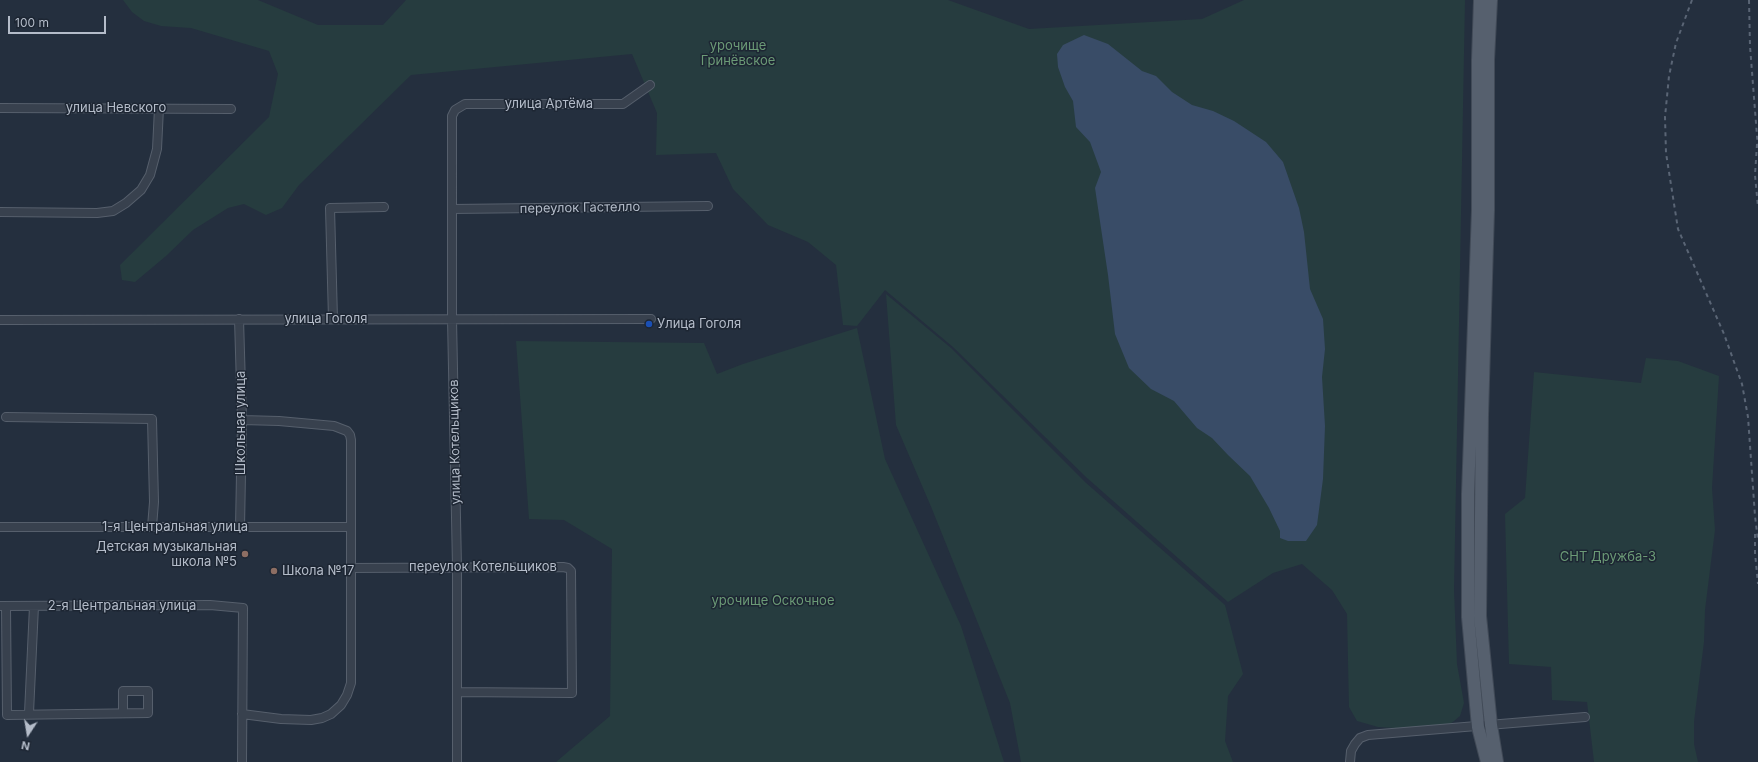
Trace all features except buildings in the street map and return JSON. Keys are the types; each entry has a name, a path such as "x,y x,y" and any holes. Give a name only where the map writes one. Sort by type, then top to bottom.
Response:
{"main road":[{"path":"1480,0 1478,60 1478,210 1468,494 1468,617 1478,727 1487,762"},
{"path":"1491,0 1488,60 1488,210 1482,423 1480,608 1491,725 1498,762"}],"street":[{"name":"улица Артёма","path":"452,121 455,110 465,104 623,104 650,85"},
{"name":"улица Невского","path":"0,108 231,109"},
{"path":"0,212 97,213 113,211 126,203 141,190 150,175 157,149 159,108"},
{"name":"улица Котельщиков","path":"452,121 452,319 457,567 458,762"},
{"name":"переулок Гастелло","path":"452,209 708,206"},
{"path":"333,319 330,208 384,207"},
{"name":"Школьная улица","path":"239,319 242,420 240,527"},
{"name":"улица Гоголя","path":"0,320 652,319"},
{"path":"6,417 152,419 154,502 152,527"},
{"path":"242,420 279,421 334,426 347,431 351,440 350,683 347,695 331,714 322,718 311,720 281,719 242,714 242,762"},
{"name":"1-я Центральная улица","path":"0,527 350,527"},
{"name":"переулок Котельщиков","path":"350,568 568,568 572,576 572,693 457,692"},
{"name":"2-я Центральная улица","path":"3,606 210,605 243,608 242,714"},
{"path":"3,606 7,715 123,714"},
{"path":"29,714 34,606"},
{"path":"1350,762 1351,750 1360,738 1368,735 1585,717"}],"green space":[{"name":"урочище Гринёвское","path":"123,0 258,0 318,25 383,25 406,0 948,0 1029,29 1202,19 1244,0 1465,0 1454,590 1457,664 1464,703 1460,716 1448,726 1429,730 1378,727 1357,721 1349,707 1347,614 1332,590 1302,564 1273,573 1228,602 1087,478 953,347 885,290 857,326 843,325 836,265 808,242 768,225 733,189 716,153 656,155 657,113 632,54 411,75 299,185 282,208 266,215 244,204 228,208 193,230 166,256 135,282 122,280 120,265 269,117 278,74 269,51 191,28 161,26 144,21 132,12"},
{"path":"886,294 951,348 1085,482 1225,605 1243,674 1228,696 1225,741 1233,762 1021,762 1010,703 932,509 896,425"},
{"name":"урочище Оскочное","path":"857,328 885,459 961,626 1004,762 556,762 610,716 612,549 564,520 529,519 516,341 704,343 717,374 743,364"},
{"name":"СНТ Дружба-3","path":"1646,358 1678,361 1719,376 1712,488 1715,530 1705,610 1704,642 1694,722 1694,744 1698,762 1594,762 1587,702 1552,700 1551,667 1509,664 1505,514 1525,498 1534,372 1641,383"}],"water":[{"path":"1084,35 1108,44 1142,71 1156,76 1172,92 1192,105 1213,111 1234,121 1266,142 1283,162 1299,208 1304,232 1310,289 1323,319 1325,349 1322,377 1325,426 1323,479 1317,525 1306,541 1288,541 1280,538 1280,531 1269,508 1250,476 1212,438 1197,428 1174,401 1151,389 1129,368 1115,334 1095,188 1101,172 1090,142 1076,127 1073,101 1065,87 1058,67 1057,54 1063,45"}],"railway":[{"path":"1692,0 1676,43 1669,76 1665,117 1666,153 1678,229 1724,334 1742,384 1748,417 1758,541"},
{"path":"1749,0 1750,46 1758,149"},
{"path":"1757,144 1755,175 1758,207"},
{"path":"1755,534 1758,584"}],"place":[{"name":"Улица Гоголя","path":"649,324"},
{"name":"Детская музыкальная школа №5","path":"245,554"},
{"name":"Школа №17","path":"274,571"}]}
